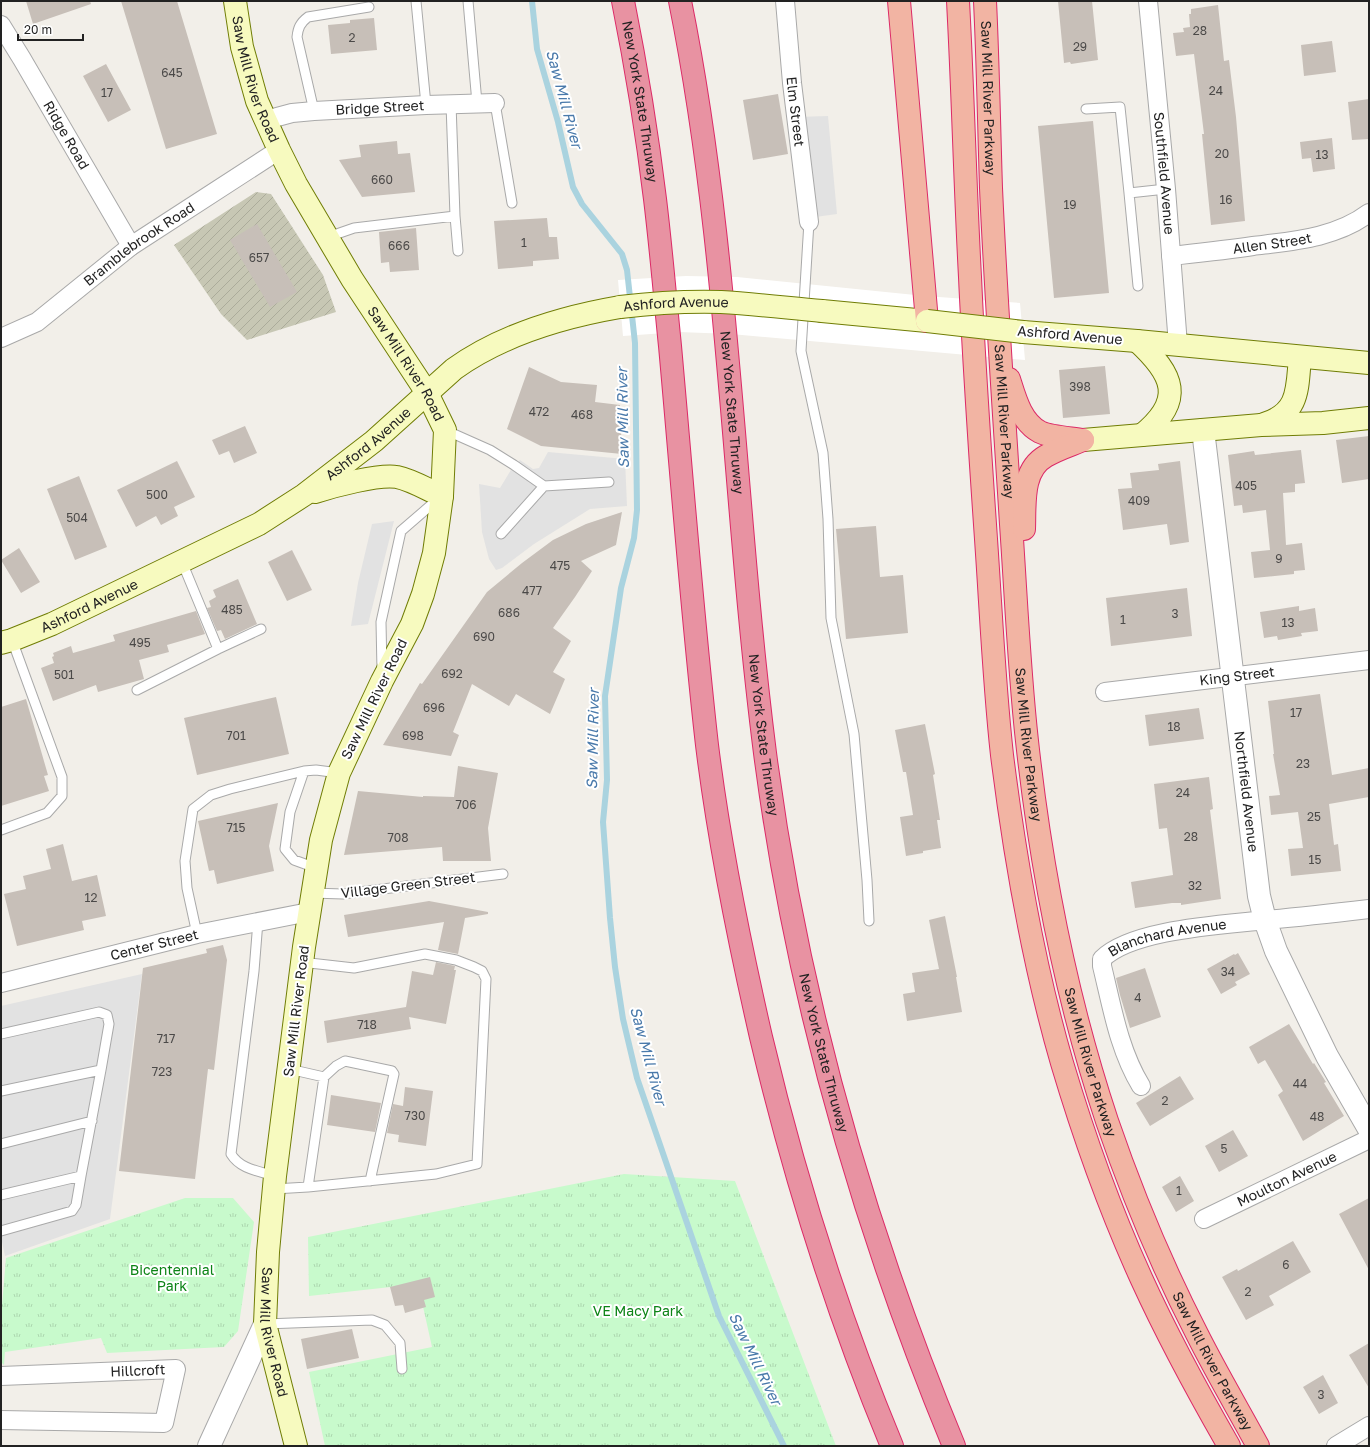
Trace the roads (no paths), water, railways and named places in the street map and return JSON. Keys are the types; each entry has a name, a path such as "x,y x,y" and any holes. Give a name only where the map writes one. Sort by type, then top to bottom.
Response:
{"highway":[{"name":"New York State Thruway","path":"623,1 639,90 655,199 708,748 719,829 733,906 749,985 787,1138 809,1215 834,1290 892,1446"},
{"name":"New York State Thruway","path":"680,1 697,92 708,171 725,328 756,676 769,779 791,912 826,1066 870,1220 895,1295 954,1446"},
{"path":"900,1 927,321"},
{"name":"Saw Mill River Parkway","path":"958,1 974,356 990,604 1002,751 1012,829 1025,907 1042,983 1062,1060 1084,1134 1111,1207 1142,1279 1175,1348 1229,1446"},
{"name":"Saw Mill River Parkway","path":"985,1 992,193 1000,351 1020,658 1026,738 1036,813 1049,890 1065,968 1084,1044 1100,1097 1133,1192 1164,1265 1197,1334 1258,1446"},
{"path":"1000,351 1017,403 1027,420 1040,432 1083,440"},
{"path":"1020,658 1025,492 1027,480 1034,466 1045,457 1083,440"}],"main road":[{"name":"Saw Mill River Road","path":"235,1 242,47 257,101 278,150 296,184 352,279 427,393 445,430 442,496 434,553 424,594 412,624 382,681 339,772 321,840 301,962 268,1252 265,1324 296,1446"},
{"name":"Ashford Avenue","path":"6,641 52,624 259,524 304,495 374,441 454,369 469,359 527,331 560,320 620,307 669,302 721,302 927,321 1023,332 1137,341 1369,363"},
{"path":"1137,341 1156,359 1163,368 1170,386 1168,404 1150,429 1142,435"},
{"path":"1261,425 1278,419 1285,414 1293,403 1297,390 1300,357"},
{"path":"1083,440 1261,425 1324,423 1369,418"},
{"path":"304,495 333,486 377,478 395,477 442,496"}],"street":[{"name":"Elm Street","path":"785,1 792,83 809,222"},
{"name":"Southfield Avenue","path":"1148,1 1166,189 1178,345"},
{"name":"Ridge Road","path":"1,25 22,58 131,246"},
{"name":"Bridge Street","path":"266,120 292,113 314,111 495,103"},
{"name":"Bramblebrook Road","path":"1,338 37,322 131,246 278,150"},
{"name":"Allen Street","path":"1171,256 1290,242 1328,234 1363,218 1369,213"},
{"name":"Northfield Avenue","path":"1203,430 1259,896 1265,920 1276,951 1327,1056 1369,1129"},
{"name":"King Street","path":"1105,692 1369,660"},
{"name":"Center Street","path":"1,983 197,934 258,921 310,902"},
{"name":"Blanchard Avenue","path":"1141,1086 1130,1069 1116,1025 1102,966 1102,959 1107,955 1123,944 1138,939 1221,924 1369,909"},
{"name":"Moulton Avenue","path":"1204,1219 1369,1139"},
{"path":"209,1446 265,1324"},
{"name":"Hillcroft","path":"1,1376 176,1368 164,1423 1,1420"},
{"path":"1336,1446 1369,1426"}],"lane":[{"path":"416,1 426,105"},
{"path":"468,1 477,103"},
{"path":"314,111 297,38 298,27 302,21 308,17 369,7"},
{"path":"495,103 512,203"},
{"path":"451,104 455,216 458,251"},
{"path":"1086,109 1120,106 1138,286"},
{"path":"1129,193 1166,189"},
{"path":"328,237 354,228 455,216"},
{"path":"809,222 801,351 823,454 828,519 831,618 854,734 867,880 869,921"},
{"path":"445,430 490,450 544,486 609,482"},
{"path":"501,534 544,486"},
{"path":"382,681 380,641 381,622 401,531 442,496"},
{"path":"182,562 218,649"},
{"path":"137,690 261,629"},
{"path":"1,830 47,813 62,796 62,777 6,641"},
{"path":"197,934 187,888 185,861 193,809 211,795 230,789 304,771 316,770 339,772"},
{"path":"304,771 290,812 285,849 294,860 316,868"},
{"name":"Village Green Street","path":"310,902 343,894 504,874"},
{"path":"258,921 254,971 231,1154 235,1161 275,1183 308,1187 436,1174 477,1164 486,979 482,971 456,960 425,954 354,968 301,962"},
{"path":"1,1034 99,1012 107,1015 109,1024 76,1205 72,1211 1,1231"},
{"path":"308,1187 324,1077 336,1066 345,1062 392,1071 394,1074 370,1181"},
{"path":"289,1069 324,1077"},
{"path":"1,1090 101,1070"},
{"path":"1,1144 92,1121"},
{"path":"1,1196 81,1176"},
{"path":"265,1324 372,1320 384,1325 400,1343 402,1369"}],"waterway":[{"name":"Saw Mill River","path":"532,1 537,49 558,122 573,187 582,204 622,254 627,270 635,343 637,510 634,538 621,588 605,696 607,780 603,822 610,918 615,967 623,1019 637,1078 719,1316 784,1446"}],"park label":[{"name":"Bicentennial Park","path":"172,1278"},
{"name":"VE Macy Park","path":"638,1311"}]}
